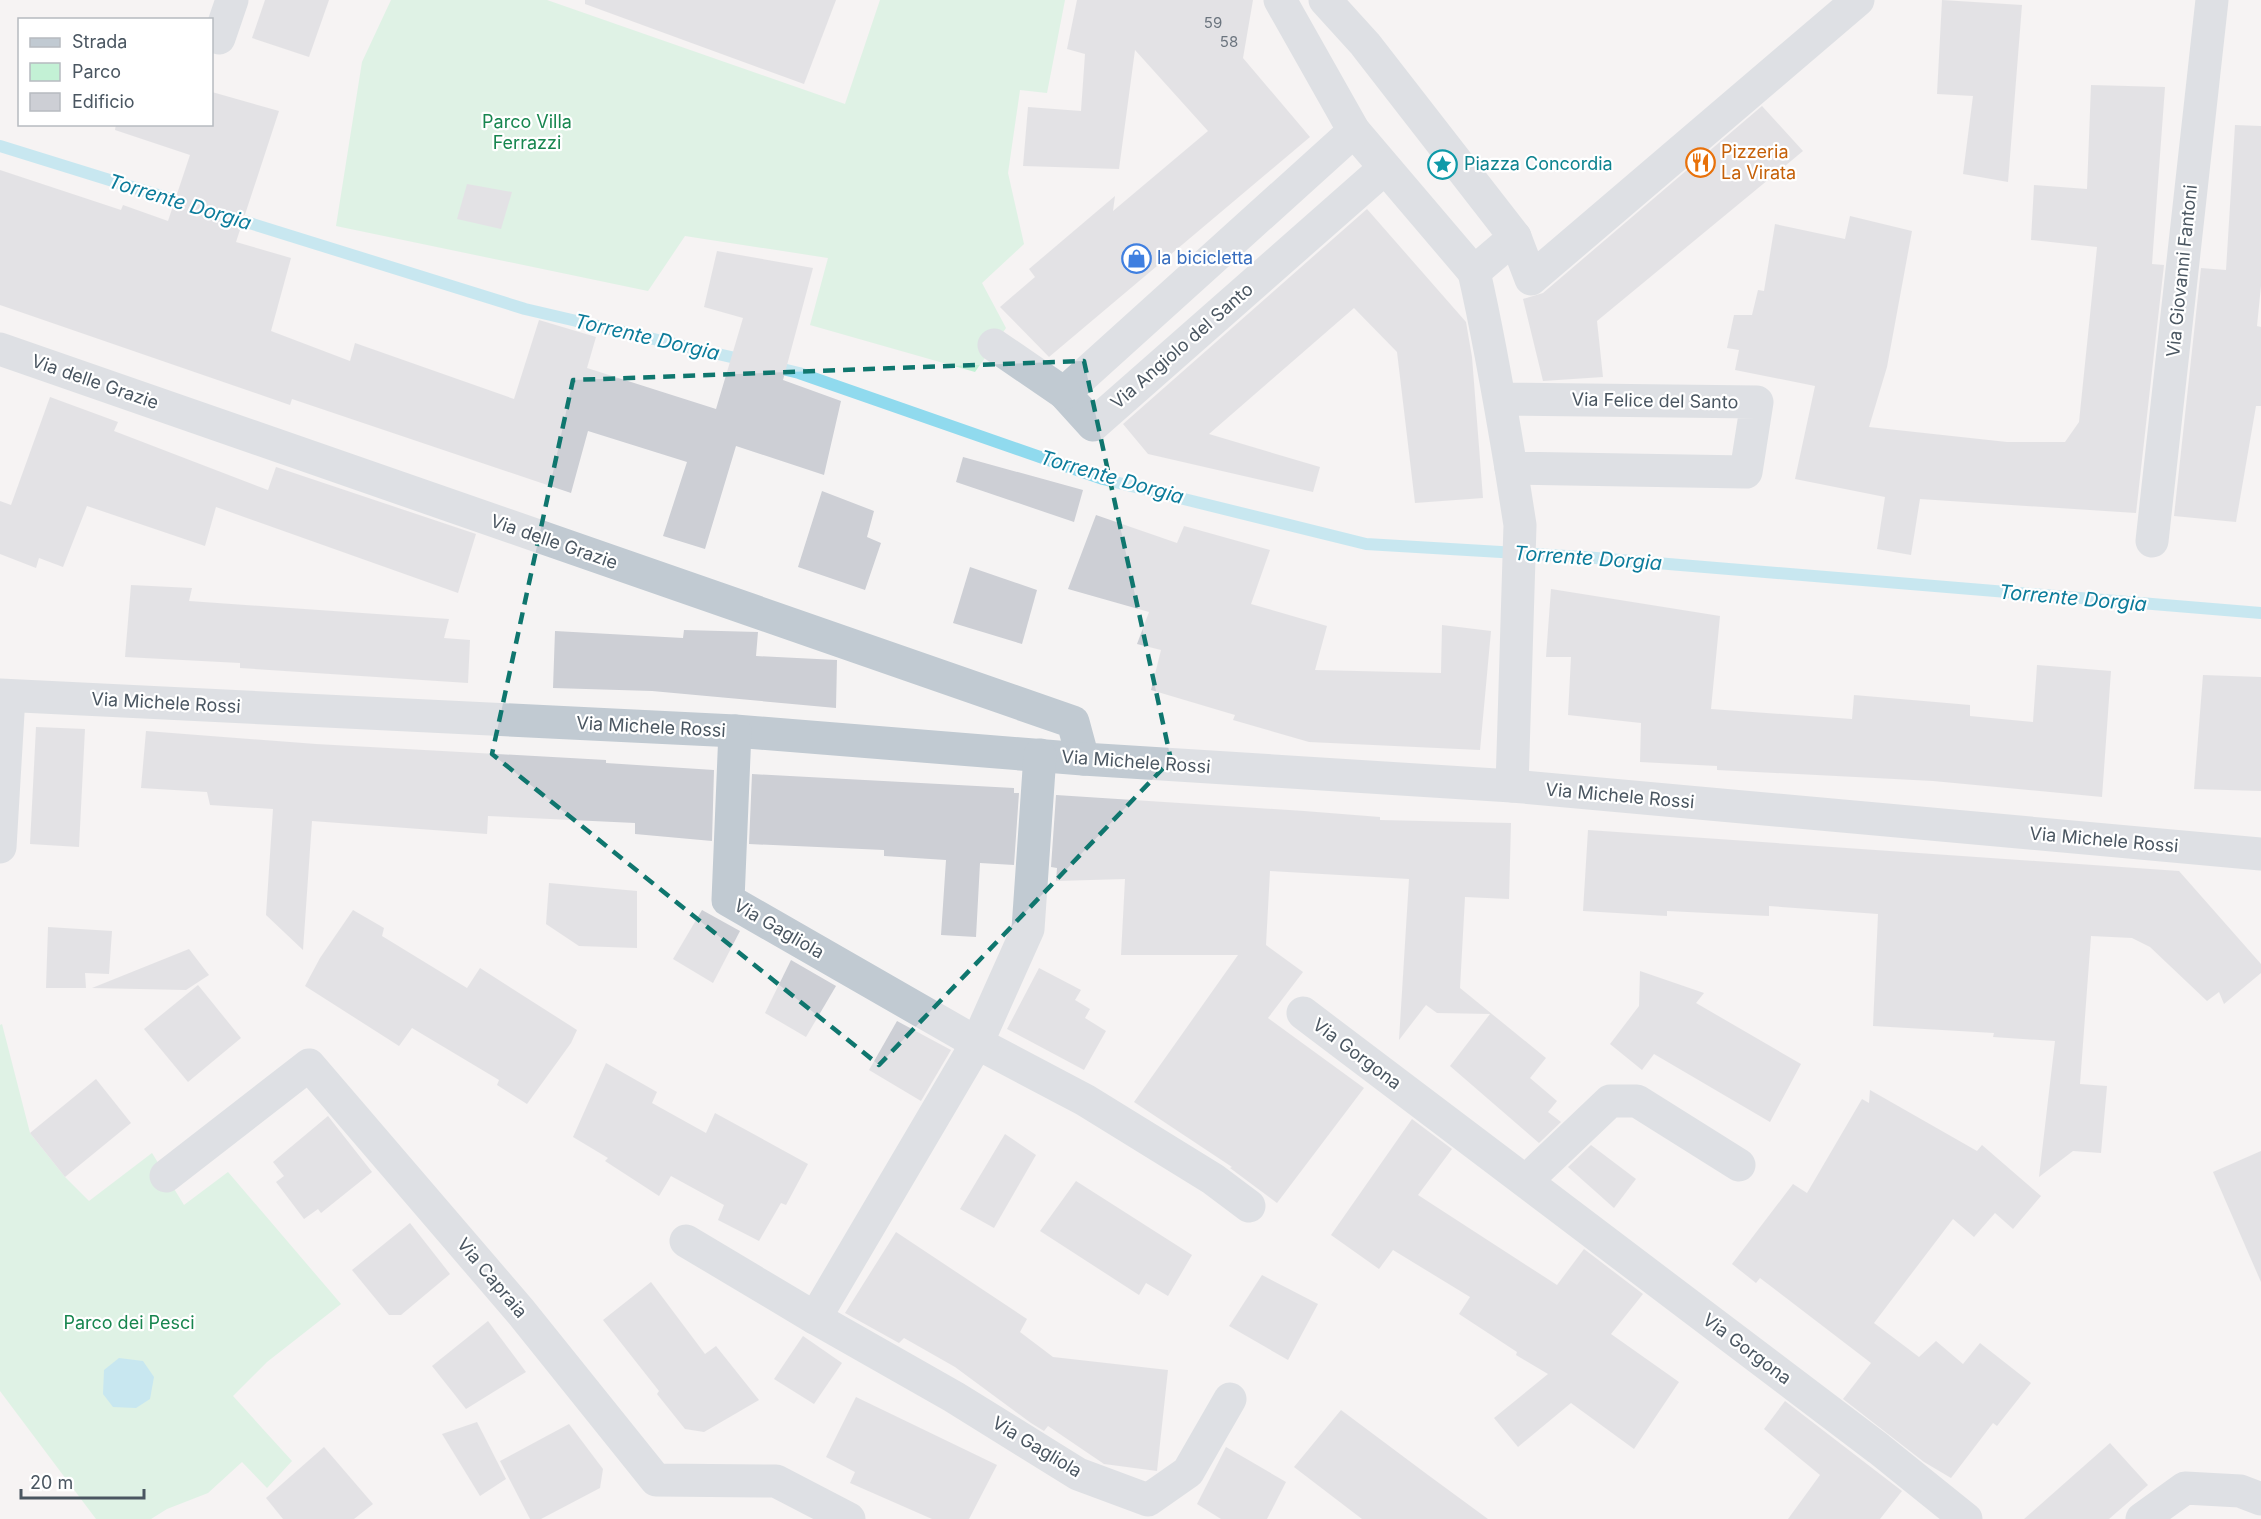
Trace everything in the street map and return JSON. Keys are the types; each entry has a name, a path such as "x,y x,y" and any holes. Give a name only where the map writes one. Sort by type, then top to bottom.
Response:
{"street":[{"path":"219,38 232,0"},
{"path":"1280,0 1354,131 1474,272 1500,399 1520,525 1512,786"},
{"path":"1325,0 1365,44 1515,237 1531,279 1858,0"},
{"name":"Via Giovanni Fantoni","path":"2152,542 2212,0"},
{"path":"1064,393 1354,131"},
{"name":"Via Angiolo del Santo","path":"994,345 1064,393 1093,425 1385,168"},
{"path":"1474,272 1515,237"},
{"name":"Via delle Grazie","path":"0,349 1073,722 1083,759"},
{"name":"Via Felice del Santo","path":"1500,399 1756,402 1746,472 1511,468"},
{"name":"Via Michele Rossi","path":"0,847 4,695 735,731 1083,759 1512,786 2261,854"},
{"name":"Via Gagliola","path":"735,731 728,900 977,1043 1085,1100 1213,1179 1249,1206"},
{"path":"815,1318 977,1043 1028,929 1040,755"},
{"name":"Via Gorgona","path":"1304,1013 1879,1449 1966,1519"},
{"name":"Via Capraia","path":"166,1176 309,1065 476,1258 656,1480 776,1481 849,1519"},
{"path":"1526,1181 1610,1101 1637,1101 1738,1165"},
{"name":"Via Gagliola","path":"686,1241 954,1397 1078,1474 1148,1500 1188,1472 1230,1399"},
{"path":"2142,1519 2185,1488 2240,1491 2261,1499"}],"highlighted area":[{"path":"1084,361 1171,760 879,1065 492,754 573,380"}],"green space":[{"name":"Parco Villa Ferrazzi","path":"391,0 547,0 845,104 880,0 1065,0 1047,93 1020,90 1008,173 1024,244 982,283 1006,328 975,372 810,325 828,258 685,236 648,291 336,226 362,62"},
{"name":"Parco dei Pesci","path":"2,1024 30,1133 65,1177 89,1201 152,1153 184,1205 228,1172 341,1304 267,1362 233,1396 292,1461 267,1488 242,1462 208,1493 167,1509 151,1519 96,1519 0,1391 0,1025"}],"water":[{"path":"119,1358 143,1361 154,1377 150,1399 136,1408 113,1407 103,1394 104,1370"}],"building":[{"path":"265,0 329,0 309,57 252,38"},
{"path":"585,0 836,0 804,84 585,4"},
{"path":"1077,0 1253,0 1243,58 1310,137 1049,357 1000,307 1035,277 1029,269 1115,196 1113,211 1208,131 1135,50 1119,169 1023,166 1028,107 1081,111 1085,54 1067,49"},
{"path":"1942,0 2022,5 2008,182 1963,174 1973,96 1937,94"},
{"path":"2091,85 2165,87 2152,264 2164,265 2136,513 1920,499 1911,555 1877,549 1885,497 1795,479 1815,386 1735,370 1739,350 1727,348 1734,315 1752,315 1758,290 1764,291 1775,224 1845,239 1850,216 1912,231 1887,367 1869,427 2007,442 2065,442 2079,422 2097,247 2031,240 2034,185 2087,189"},
{"path":"213,92 279,111 236,242 291,258 271,331 350,361 355,343 514,399 539,320 596,337 587,368 716,409 743,318 704,307 717,251 813,268 783,380 841,401 824,475 736,446 705,549 663,536 687,462 588,431 571,493 292,399 290,405 0,305 0,170 121,210 123,205 168,221 190,155 115,130 116,126 213,126"},
{"path":"1762,106 1803,151 1597,321 1603,377 1543,381 1523,299 1543,293"},
{"path":"2235,125 2261,126 2261,286 2257,326 2261,327 2261,406 2256,406 2236,522 2174,516 2201,268 2226,270"},
{"path":"467,184 512,192 501,229 457,219"},
{"path":"1367,209 1466,322 1472,357 1483,498 1415,503 1397,352 1354,308 1209,434 1320,467 1313,492 1148,454 1123,424"},
{"path":"50,397 118,422 114,431 268,490 276,467 476,534 458,593 216,507 205,546 87,506 63,567 39,558 36,568 0,554 0,501 11,505"},
{"path":"963,457 1083,490 1074,522 956,482"},
{"path":"822,491 874,511 867,537 881,543 865,590 798,567"},
{"path":"1096,515 1177,543 1184,526 1270,550 1251,604 1327,626 1315,670 1441,673 1442,625 1491,631 1480,750 1309,742 1233,720 1235,715 1151,690 1161,650 1137,644 1149,612 1068,589"},
{"path":"970,567 1037,590 1022,644 953,623"},
{"path":"131,585 192,588 189,601 449,619 444,638 470,640 468,683 240,668 240,663 125,657"},
{"path":"1551,589 1720,616 1711,709 1852,719 1854,695 1970,705 1970,716 2033,722 2037,665 2111,671 2102,797 1933,781 1717,770 1717,766 1640,762 1641,723 1568,715 1571,657 1546,657"},
{"path":"684,630 758,632 756,656 837,660 836,708 652,691 553,688 555,631 683,638"},
{"path":"2203,675 2261,677 2261,791 2194,789"},
{"path":"36,727 85,729 79,847 30,844"},
{"path":"146,731 316,744 606,760 606,763 714,770 712,841 635,834 635,823 488,816 487,834 312,821 303,950 266,915 273,809 210,805 207,792 141,788"},
{"path":"752,774 1014,788 1014,793 1019,793 1014,865 980,863 976,937 941,935 946,860 884,856 884,850 749,844"},
{"path":"1056,795 1304,811 1380,817 1380,820 1511,823 1509,899 1465,897 1460,988 1546,1058 1530,1078 1557,1101 1548,1112 1561,1122 1539,1143 1450,1066 1490,1014 1437,1013 1426,1005 1399,1040 1409,879 1270,871 1266,945 1303,972 1268,1018 1364,1088 1277,1203 1230,1168 1232,1167 1134,1102 1238,955 1121,955 1125,879 1056,881 1057,868 1051,867"},
{"path":"1588,830 2179,871 2261,964 2261,973 2224,1004 2219,992 2207,1001 2150,947 2132,938 2091,936 2080,1084 2107,1086 2101,1153 2073,1151 2039,1177 2055,1041 1993,1037 1994,1033 1873,1026 1878,914 1769,906 1769,916 1667,911 1667,916 1583,911"},
{"path":"549,883 637,891 637,948 579,946 546,924"},
{"path":"353,910 384,928 382,936 467,988 480,968 577,1030 571,1043 527,1104 497,1085 499,1080 412,1028 399,1046 305,986 320,958"},
{"path":"702,910 740,931 713,983 673,959"},
{"path":"48,927 112,931 109,974 85,973 86,988 46,988"},
{"path":"189,949 209,975 186,990 92,988"},
{"path":"791,960 836,986 806,1037 765,1013"},
{"path":"1039,968 1081,990 1075,1000 1090,1009 1085,1018 1106,1031 1084,1070 1007,1029"},
{"path":"1640,971 1704,993 1696,1003 1801,1064 1770,1122 1654,1054 1642,1070 1610,1044 1639,1006"},
{"path":"198,985 241,1038 188,1082 144,1029"},
{"path":"897,1021 951,1050 921,1101 869,1070"},
{"path":"606,1063 657,1092 652,1103 706,1133 715,1113 808,1164 786,1205 781,1203 759,1241 718,1220 724,1205 671,1176 659,1196 605,1161 608,1158 573,1137"},
{"path":"96,1079 131,1123 65,1177 30,1133"},
{"path":"1870,1090 1977,1151 1982,1145 2041,1196 2013,1229 1995,1213 1974,1237 1953,1219 1874,1323 1919,1357 1936,1341 1963,1364 1980,1343 2031,1383 1997,1426 1993,1423 1951,1478 1924,1462 1843,1399 1871,1363 1760,1278 1756,1283 1732,1264 1793,1184 1807,1193 1862,1099 1869,1103"},
{"path":"328,1116 372,1172 321,1213 318,1209 304,1219 276,1182 284,1176 273,1162"},
{"path":"1412,1119 1452,1149 1418,1195 1557,1285 1584,1249 1643,1294 1611,1334 1679,1382 1634,1449 1571,1403 1518,1447 1494,1418 1548,1374 1516,1355 1517,1352 1459,1314 1470,1297 1393,1250 1379,1269 1331,1235"},
{"path":"1005,1134 1036,1155 994,1228 960,1209"},
{"path":"1591,1145 1636,1179 1614,1208 1568,1167"},
{"path":"2261,1151 2261,1282 2213,1172"},
{"path":"1076,1181 1192,1255 1168,1296 1146,1283 1139,1295 1040,1231"},
{"path":"410,1223 450,1274 401,1315 389,1315 352,1270"},
{"path":"896,1232 1027,1319 1020,1332 1053,1357 1168,1370 1157,1471 1104,1464 1048,1426 1044,1431 1031,1423 955,1367 904,1338 899,1343 845,1313"},
{"path":"1262,1275 1318,1304 1288,1360 1229,1326"},
{"path":"651,1282 705,1354 716,1346 759,1400 704,1432 685,1429 657,1394 659,1391 603,1320"},
{"path":"488,1321 526,1372 466,1409 432,1366"},
{"path":"803,1336 842,1363 814,1404 774,1379"},
{"path":"856,1397 997,1465 969,1519 932,1519 850,1483 855,1472 826,1457"},
{"path":"1785,1401 1902,1491 1880,1519 1788,1519 1820,1475 1764,1429"},
{"path":"1341,1410 1488,1519 1362,1519 1294,1467"},
{"path":"477,1422 506,1479 480,1496 442,1434"},
{"path":"569,1424 603,1469 600,1488 541,1519 530,1519 500,1461"},
{"path":"2110,1443 2148,1485 2109,1519 2024,1519"},
{"path":"324,1447 373,1504 354,1519 283,1519 266,1498"},
{"path":"1226,1447 1286,1482 1267,1519 1221,1519 1197,1504"}],"waterway":[{"name":"Torrente Dorgia","path":"0,146 190,205"},
{"name":"Torrente Dorgia","path":"227,216 525,309 748,361"},
{"name":"Torrente Dorgia","path":"770,366 799,373 1103,479 1366,544 1584,557 2261,613"}],"place":[{"name":"Pizzeria La Virata","path":"1700,162"},
{"name":"Piazza Concordia","path":"1443,164"},
{"name":"la bicicletta","path":"1136,258"}]}
